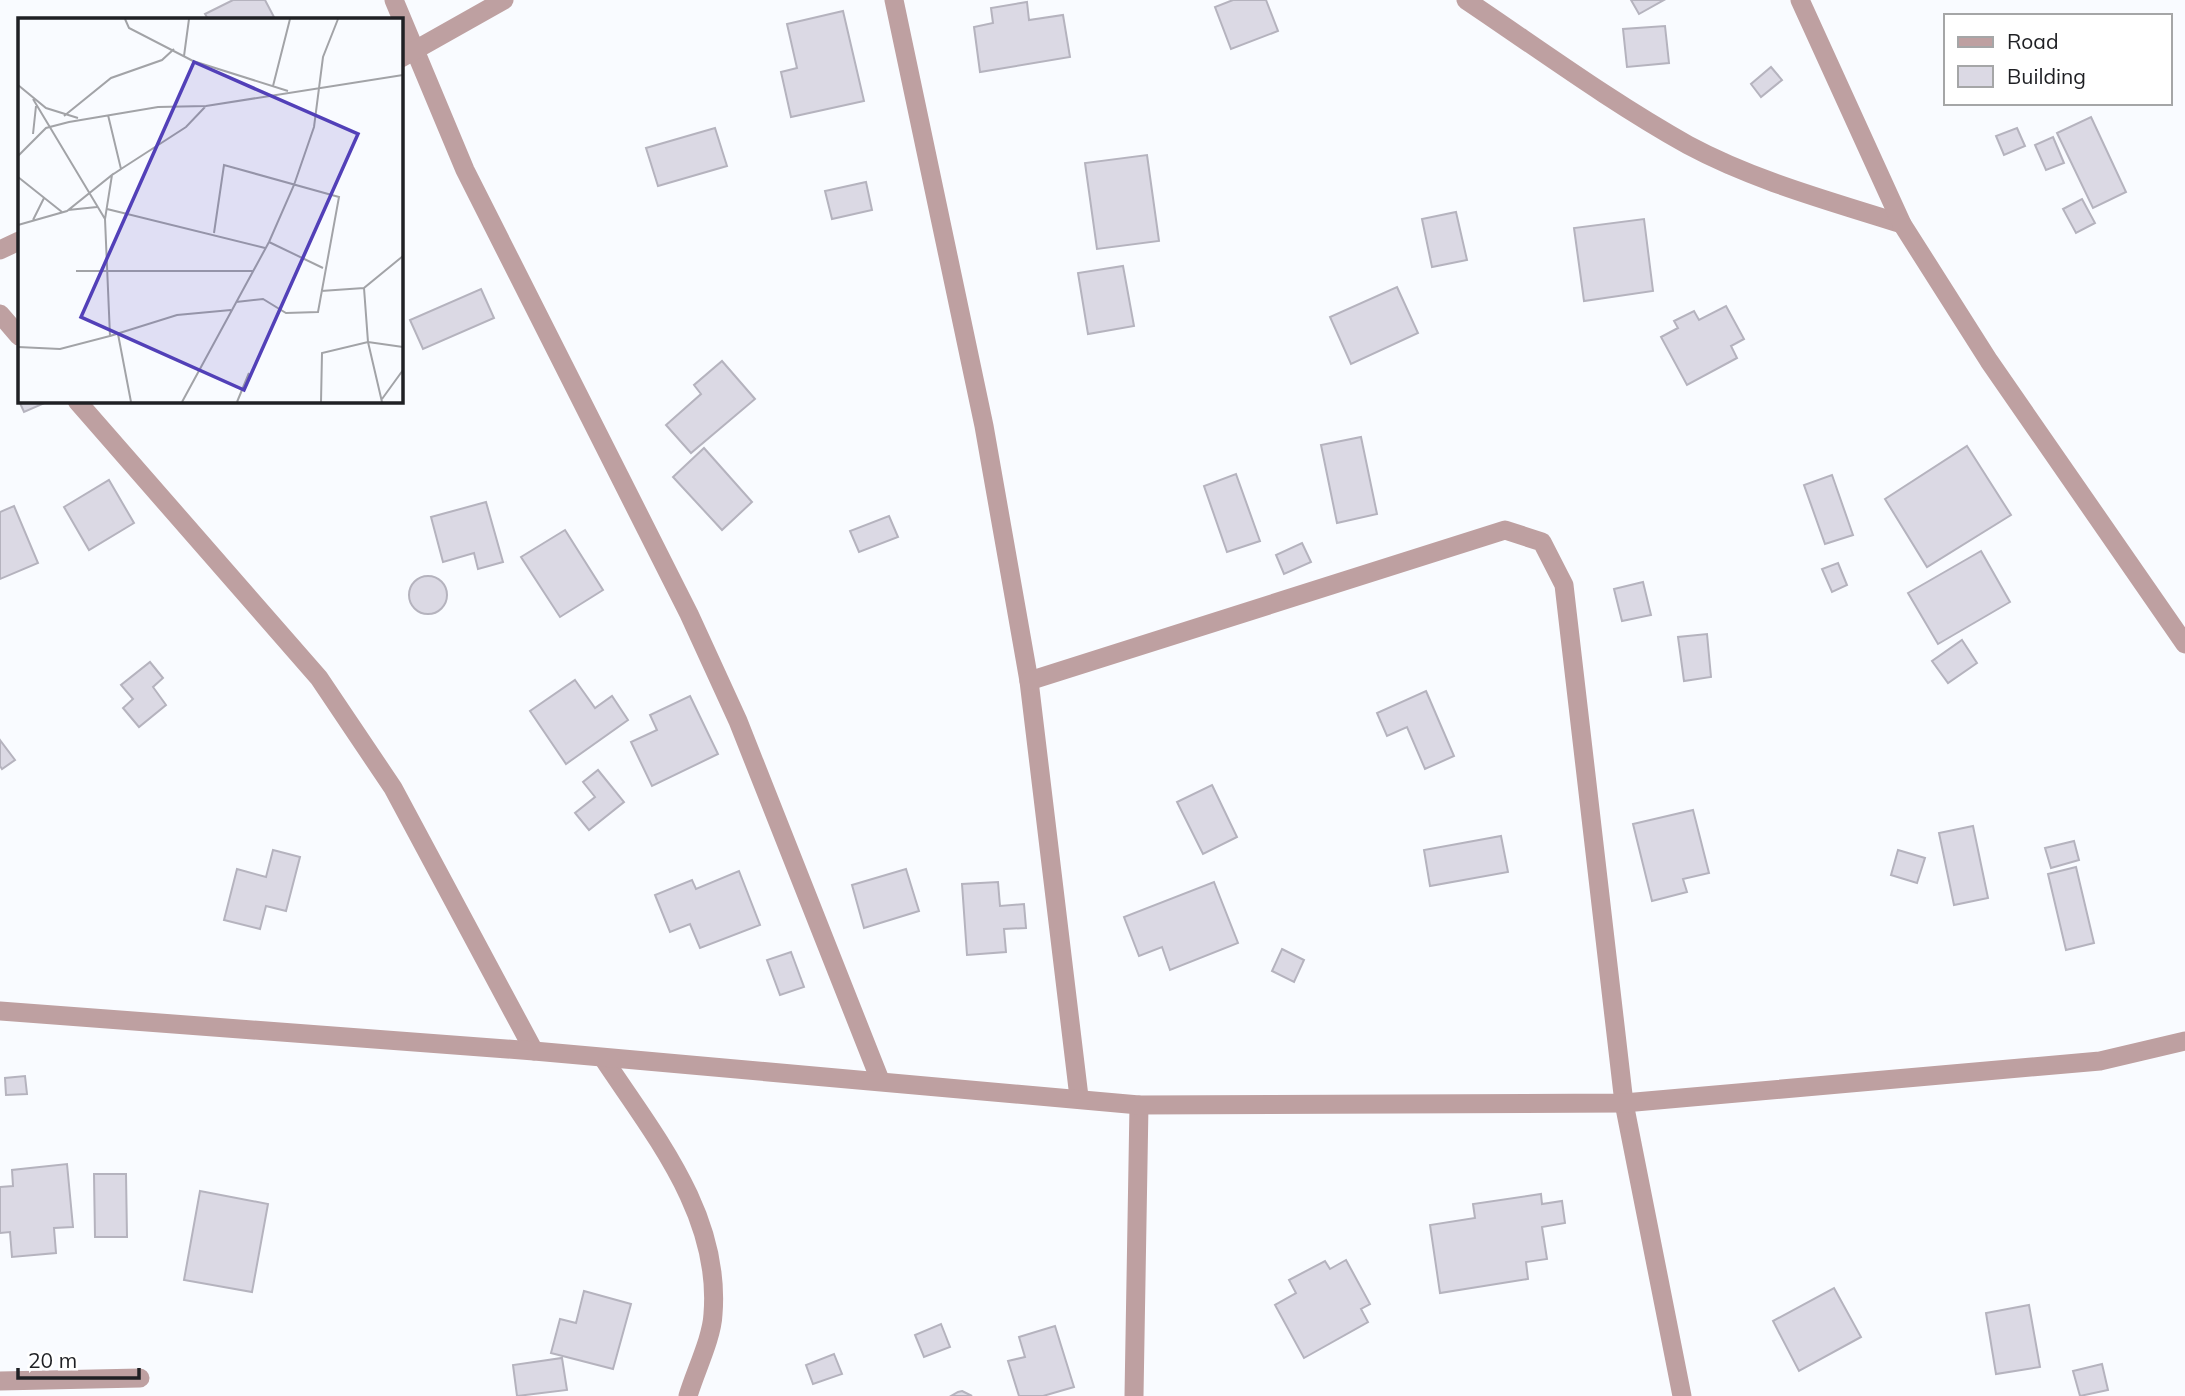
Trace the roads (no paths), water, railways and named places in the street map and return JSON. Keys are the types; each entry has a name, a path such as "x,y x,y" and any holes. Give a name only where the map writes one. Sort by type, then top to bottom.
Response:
{"street":[{"path":"394,0 399,18"},
{"path":"408,54 504,0"},
{"path":"894,0 984,426 1029,681 1079,1097"},
{"path":"1466,0 1605,94 1690,146 1781,186 1902,224"},
{"path":"1801,0 1902,224 1997,371 2185,644"},
{"path":"402,31 408,54 683,602 738,721 880,1080"},
{"path":"0,250 18,241"},
{"path":"2,320 18,335"},
{"path":"78,402 319,678 393,788 534,1051"},
{"path":"1029,681 1505,530 1542,542 1564,584 1624,1103 1682,1396"},
{"path":"0,1011 534,1051 1079,1097 1139,1105 1624,1103 2100,1061 2185,1041"},
{"path":"603,1058 684,1181 709,1246 713,1315 688,1396"},
{"path":"1134,1396 1139,1105"},
{"path":"0,1381 140,1378"}]}
